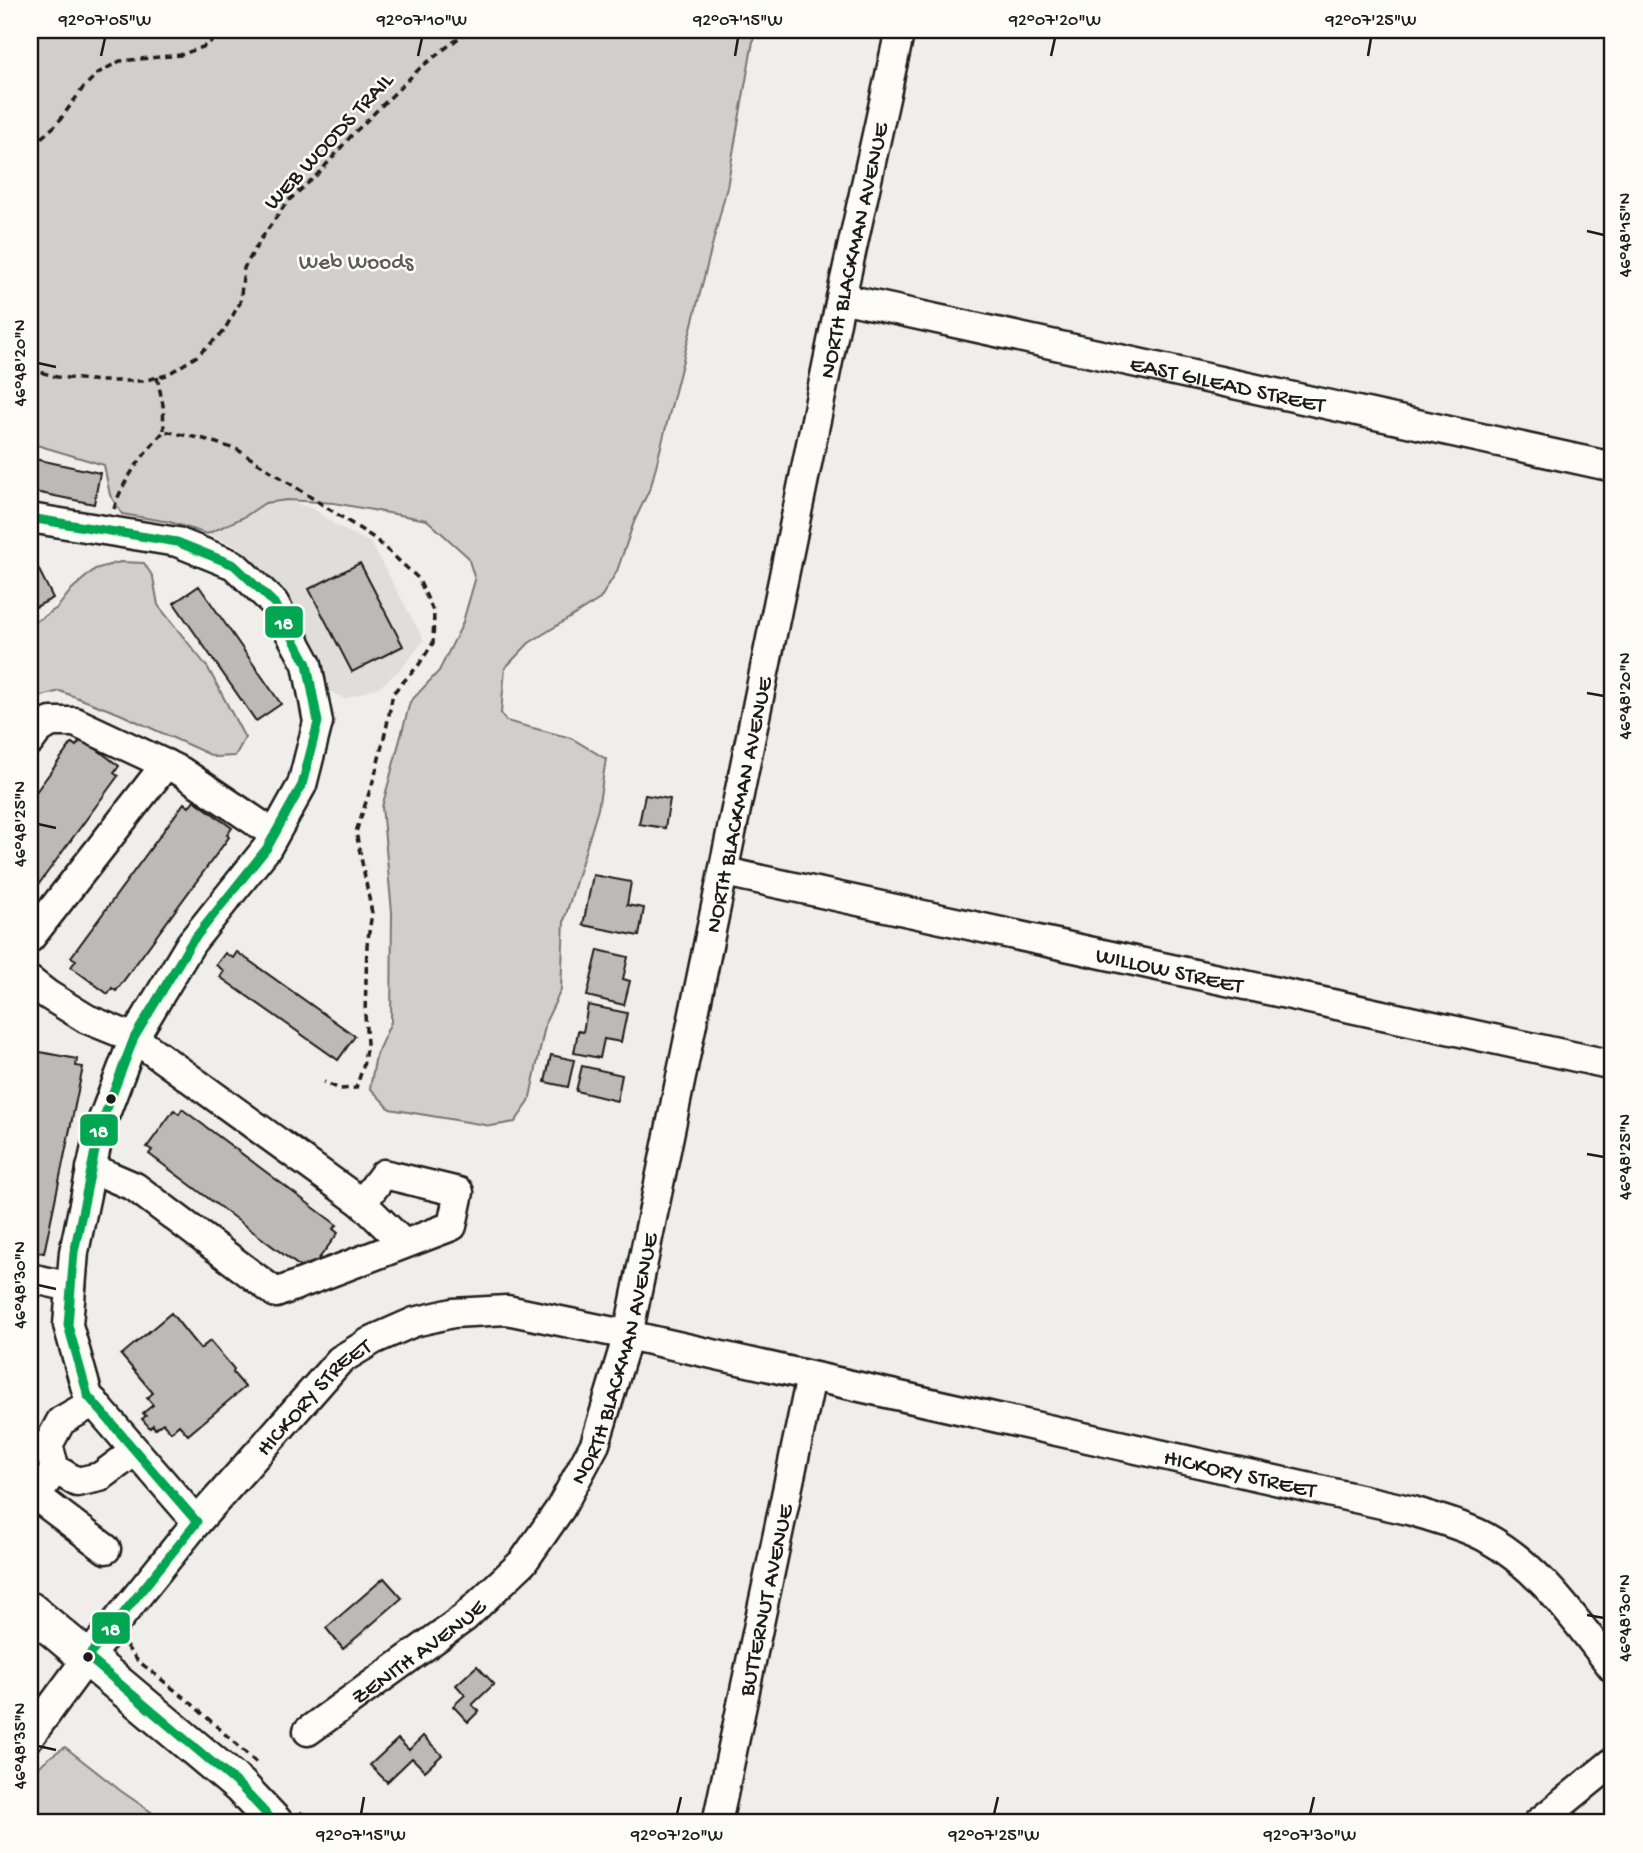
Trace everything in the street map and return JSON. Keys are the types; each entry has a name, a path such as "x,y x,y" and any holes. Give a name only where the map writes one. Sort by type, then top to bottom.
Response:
{"main road":[{"path":"30,1609 240,1786 275,1823"}],"street":[{"name":"NORTH BLACKMAN AVENUE","path":"523,1562 560,1509 595,1444 628,1335 841,298 900,30"},
{"name":"EAST GILEAD STREET","path":"841,298 1613,467"},
{"path":"30,518 177,542 234,565 274,603 307,664 318,722 302,785 267,848 191,943 134,1038 100,1127 74,1252 68,1325 88,1396 134,1459 197,1522"},
{"path":"30,741 38,730 51,722 75,722 182,772 274,834"},
{"path":"30,938 166,764"},
{"name":"WILLOW STREET","path":"724,872 1613,1065"},
{"path":"30,981 87,1019 134,1038 362,1203 404,1244"},
{"path":"91,1168 135,1187 276,1293 452,1226 459,1192 384,1174 362,1203"},
{"path":"30,1278 71,1287"},
{"name":"HICKORY STREET","path":"30,1736 88,1657 197,1522 340,1360 414,1322 453,1313 507,1310 1413,1511 1485,1537 1523,1563 1549,1588 1613,1668"},
{"name":"BUTTERNUT AVENUE","path":"717,1823 811,1377"},
{"path":"94,1402 61,1421 48,1445 55,1469 77,1482 100,1477 134,1459"},
{"path":"55,1469 36,1496 106,1549"},
{"name":"ZENITH AVENUE","path":"308,1731 464,1618 523,1562"},
{"path":"1538,1823 1613,1762"}],"path":[{"path":"30,159 41,138 57,124 83,88 98,73 120,61 180,55 203,47 229,30"},
{"name":"WEB WOODS TRAIL","path":"30,369 57,377 142,381 167,375 197,356 223,332 240,303 244,268 287,202 319,173 351,136 420,68 469,30"},
{"path":"157,377 163,405 164,431"}],"shaded area":[{"path":"287,500 314,509 335,525 371,543 424,640 403,667 381,686 345,699 324,689 293,611 240,548 207,534 244,517 265,503"}],"green space":[{"name":"Web Woods","path":"30,30 755,30 727,187 651,486 634,522 617,571 600,599 529,643 505,668 501,713 506,721 571,738 606,759 598,809 564,921 561,990 546,1021 529,1102 515,1122 491,1126 390,1109 370,1088 376,1055 391,1022 392,912 382,807 410,702 439,671 462,625 475,580 468,557 427,520 334,503 287,500 265,503 244,517 207,534 170,522 122,514 110,495 104,465 30,443"},
{"path":"120,562 144,563 153,577 158,605 208,668 245,738 235,756 215,757 120,714 60,691 30,699 30,625 57,608 72,589 95,569"},
{"path":"65,1747 167,1823 30,1823 32,1778 43,1763"}],"building":[{"path":"30,458 100,473 94,504 30,491"},
{"path":"30,552 53,598 30,610"},
{"path":"360,563 403,646 352,672 309,589"},
{"path":"199,586 281,704 256,721 174,603"},
{"path":"82,738 119,766 114,773 118,776 30,896 30,800 72,743 76,746"},
{"path":"645,795 670,799 665,828 639,824"},
{"path":"194,800 232,828 227,835 229,837 116,991 112,988 108,994 71,967 76,960 71,957 184,803 189,807"},
{"path":"593,875 631,882 627,905 644,908 639,936 583,925"},
{"path":"598,950 628,957 623,979 630,981 624,1005 587,996"},
{"path":"237,952 355,1036 338,1060 220,977 224,971 216,965 225,953 233,958"},
{"path":"588,1005 627,1013 621,1042 604,1039 600,1058 574,1053 578,1031 583,1032"},
{"path":"35,1051 77,1059 76,1066 83,1067 44,1253 38,1252 36,1261 30,1259 30,1058 34,1059"},
{"path":"551,1055 574,1060 568,1087 545,1082"},
{"path":"582,1066 622,1075 617,1101 576,1091"},
{"path":"182,1109 337,1225 333,1229 338,1233 311,1269 306,1265 303,1269 149,1154 152,1150 147,1147 174,1110 179,1114"},
{"path":"171,1313 200,1349 210,1341 234,1369 233,1373 245,1387 188,1435 179,1425 171,1432 163,1423 155,1429 153,1425 150,1428 142,1419 146,1416 143,1413 153,1405 147,1398 153,1393 121,1355"},
{"path":"384,1578 402,1598 343,1649 326,1628"},
{"path":"477,1666 494,1684 472,1705 479,1711 468,1722 453,1706 465,1695 456,1685"},
{"path":"423,1736 442,1755 425,1771 412,1758 387,1782 370,1765 398,1739 409,1750"}],"transit line":[{"name":"18","path":"30,518 177,542 234,565 274,603 307,664 318,722 302,785 267,848 191,943 134,1038 100,1127 74,1252 68,1325 88,1396 197,1522 88,1657 240,1786 275,1823"}]}
